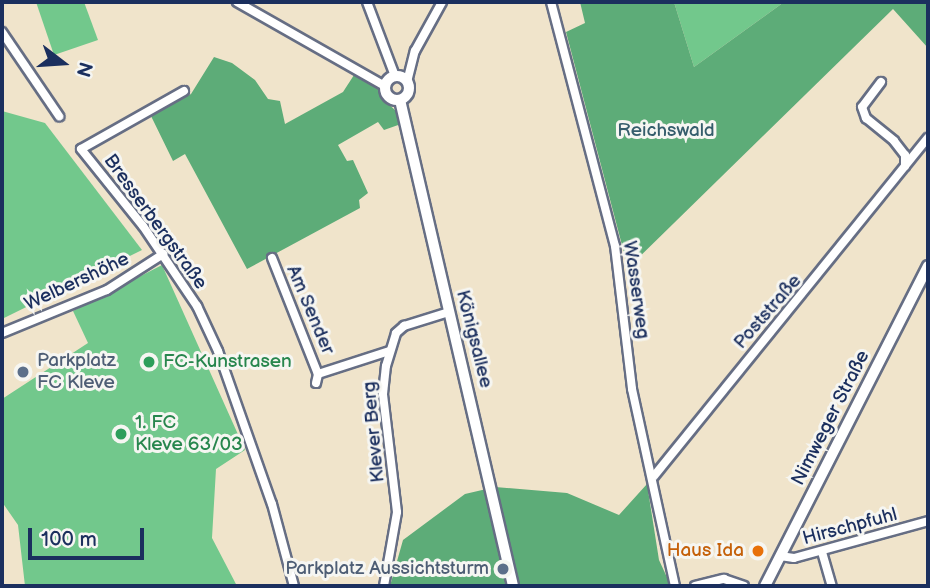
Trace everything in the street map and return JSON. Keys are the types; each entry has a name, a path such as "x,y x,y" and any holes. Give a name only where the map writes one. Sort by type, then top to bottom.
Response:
{"street":[{"path":"237,2 385,86 387,95 400,100 408,92 407,82 415,51 442,2"},
{"path":"367,2 396,76 407,82"},
{"name":"Wasserweg","path":"551,2 615,246 632,389 654,477 675,586"},
{"path":"2,32 59,116"},
{"path":"385,86 396,76"},
{"path":"881,82 862,107 866,118 894,141 905,155 905,166"},
{"name":"Bresserbergstraße","path":"184,91 81,149 163,254 197,306 218,351 272,504 294,586"},
{"name":"Königsallee","path":"400,100 513,586"},
{"name":"Poststraße","path":"654,477 928,138"},
{"name":"Welbershöhe","path":"2,333 107,290 163,254"},
{"name":"Am Sender","path":"272,258 317,379 389,351"},
{"name":"Nimweger Straße","path":"765,586 928,266"},
{"name":"Klever Berg","path":"384,586 397,512 383,394 389,351 404,326 449,312"},
{"name":"Hirschpfuhl","path":"780,556 794,558 928,521"},
{"path":"822,551 832,586"},
{"path":"695,586 724,579 744,586"}],"green space":[{"path":"36,2 84,2 98,40 54,55"},
{"name":"Reichswald","path":"580,2 674,2 694,67 784,2 928,2 928,48 893,9 628,268 566,32 585,23"},
{"path":"674,2 784,2 694,67"},
{"path":"214,57 232,63 255,80 268,99 280,101 285,124 343,92 354,75 379,86 380,96 397,112 401,124 384,130 378,122 338,145 347,161 353,160 368,193 359,200 360,208 247,269 185,154 173,161 151,116 191,94"},
{"path":"2,111 45,123 142,250 2,319"},
{"name":"1. FC Kleve 63/03","path":"162,265 245,450 216,469 212,538 237,586 25,586 18,525 2,502 2,399 88,343 73,311"},
{"path":"647,484 659,560 671,586 390,586 403,540 465,494 495,487 567,493 619,515"}],"place":[{"name":"FC-Kunstrasen","path":"149,362"},
{"name":"Parkplatz FC Kleve","path":"23,372"},
{"name":"1. FC Kleve 63/03","path":"121,434"},
{"name":"Haus Ida","path":"758,551"},
{"name":"Parkplatz Aussichtsturm","path":"503,569"}]}
